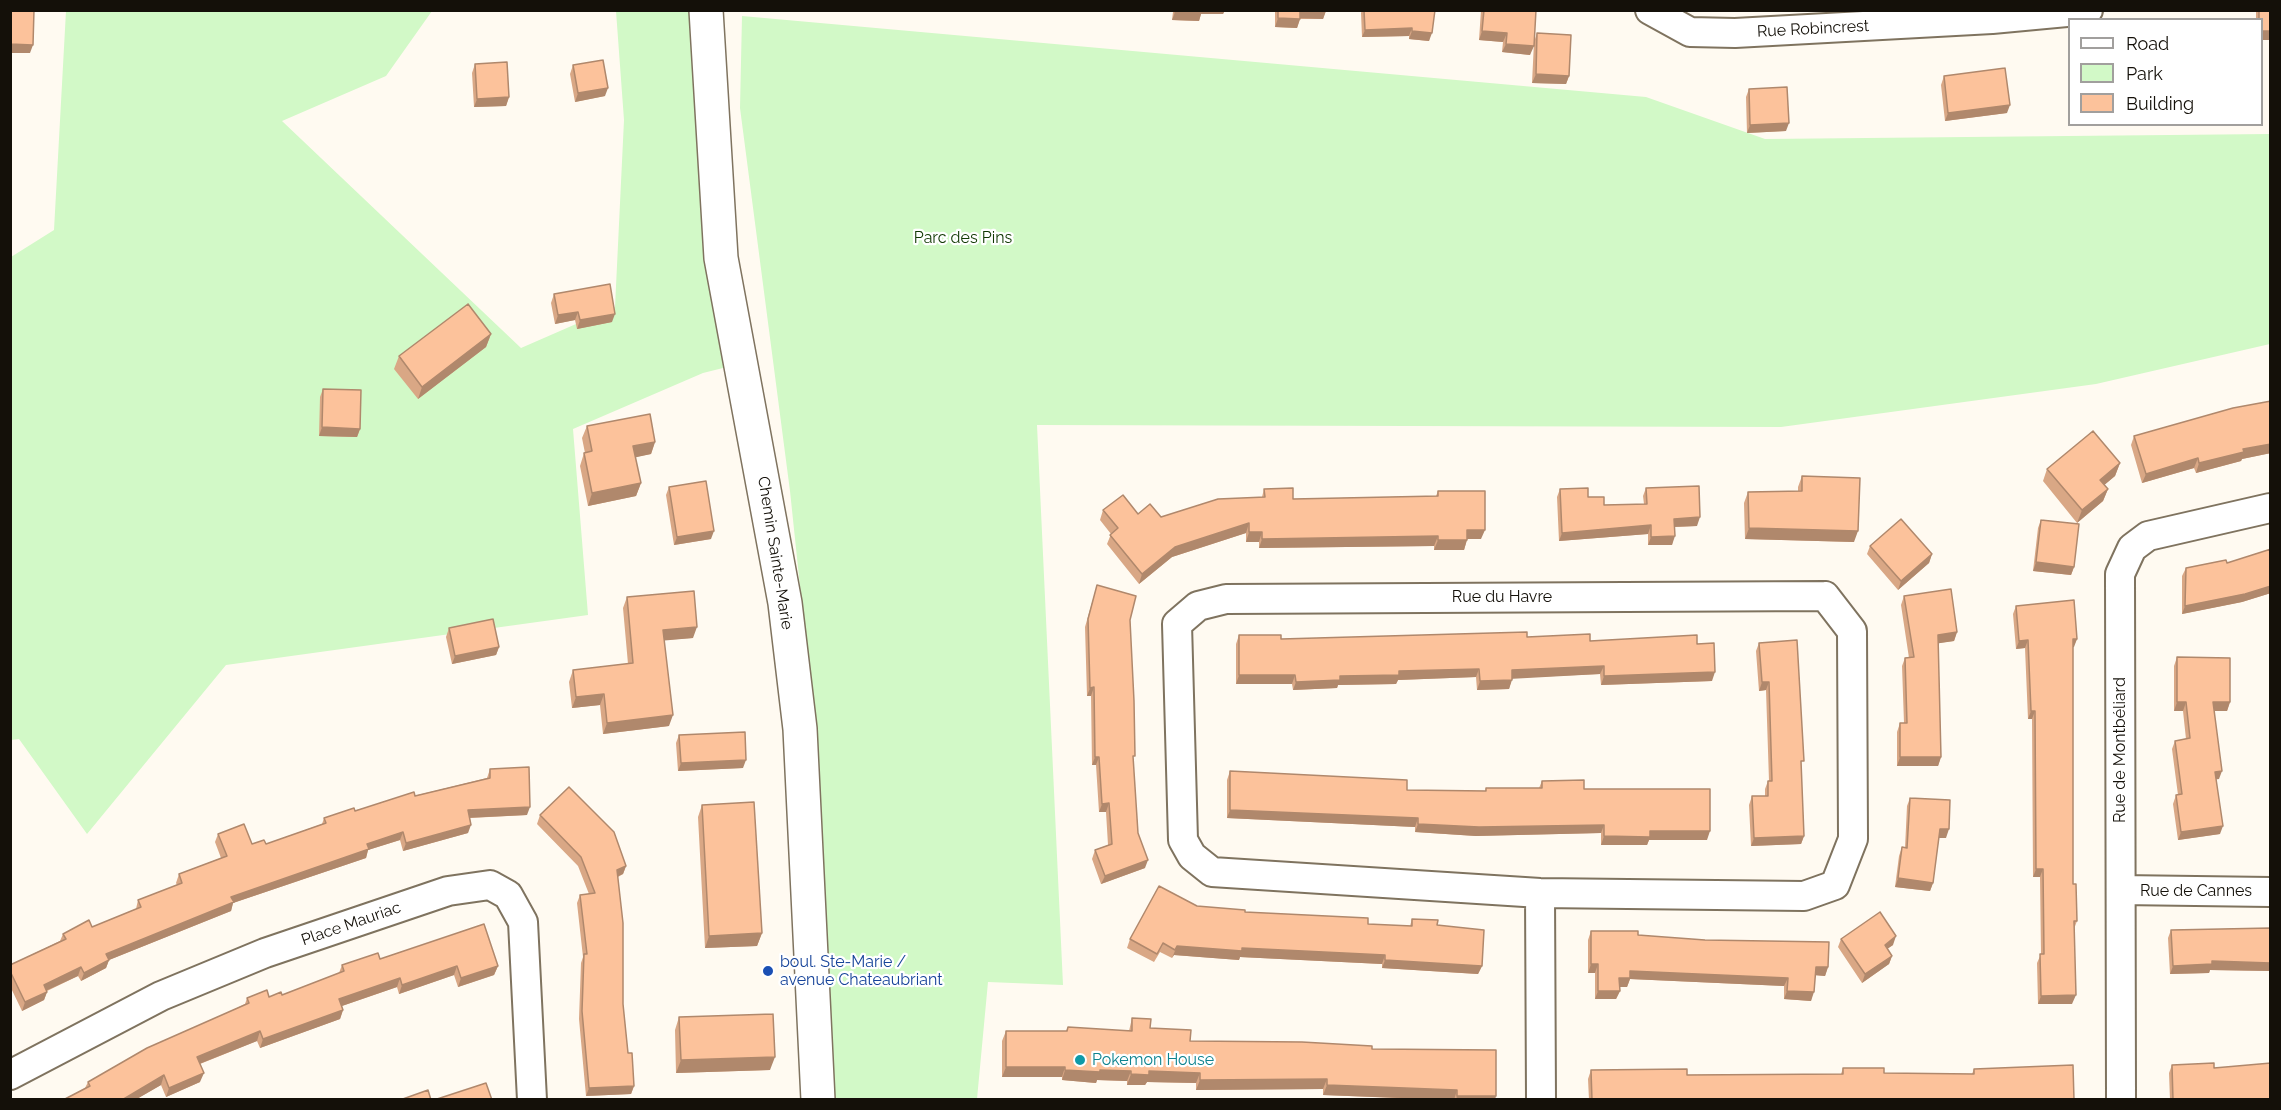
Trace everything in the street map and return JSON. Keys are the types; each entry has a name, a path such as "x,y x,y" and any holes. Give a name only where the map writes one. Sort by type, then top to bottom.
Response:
{"street":[{"name":"Chemin Sainte-Marie","path":"705,10 721,258 785,603 800,729 818,1100"},
{"name":"Rue Robincrest","path":"1650,10 1690,32 1735,33 1992,20 2088,10"},
{"name":"Rue de Montbéliard","path":"2121,1100 2120,574 2132,548 2148,536 2271,508"},
{"name":"Rue du Havre","path":"1825,596 1852,631 1853,839 1835,885 1803,896 1540,893 1212,872 1192,856 1184,840 1177,624 1198,606 1226,598 1825,596"},
{"name":"Place Mauriac","path":"10,1075 161,996 265,953 448,891 490,885 508,895 523,922 532,1100"},
{"name":"Rue de Cannes","path":"2121,890 2271,892"},
{"path":"1540,893 1540,1100"}],"green space":[{"path":"66,11 432,11 386,76 282,121 521,348 615,307 624,120 616,11 692,11 739,364 703,373 573,429 588,615 226,665 87,834 19,739 11,740 11,257 54,230"},
{"name":"Parc des Pins","path":"742,16 1646,97 1765,139 2270,134 2270,344 2096,384 1781,427 1037,425 1063,985 988,982 977,1099 837,1099 827,1085 812,701 790,491 740,108"}],"building":[{"path":"10,10 34,10 33,45 10,44"},
{"path":"1175,10 1202,10 1202,12 1175,12"},
{"path":"1278,10 1300,10 1300,19 1278,18"},
{"path":"1364,10 1435,10 1432,33 1412,31 1412,28 1365,30"},
{"path":"1484,10 1536,10 1534,46 1506,44 1507,33 1482,31"},
{"path":"2259,10 2271,10 2271,31 2263,31 2263,18 2259,18"},
{"path":"1537,33 1571,35 1569,76 1536,74"},
{"path":"603,60 608,88 578,93 573,65"},
{"path":"507,62 509,97 477,99 475,64"},
{"path":"2005,68 2010,105 1948,113 1944,76"},
{"path":"1787,87 1789,123 1750,125 1749,89"},
{"path":"610,284 615,314 580,320 578,312 558,315 554,294"},
{"path":"468,304 491,334 422,387 399,356"},
{"path":"323,389 361,390 360,429 322,427"},
{"path":"2271,401 2271,444 2243,449 2244,452 2199,463 2198,458 2146,474 2134,436 2233,408"},
{"path":"650,414 655,442 633,446 641,483 592,493 584,453 592,451 587,426"},
{"path":"2093,431 2120,463 2100,480 2108,489 2082,510 2047,469"},
{"path":"1802,476 1860,478 1858,531 1749,528 1748,492 1802,491"},
{"path":"706,481 714,531 677,537 669,487"},
{"path":"1699,486 1700,517 1674,519 1675,536 1651,537 1651,525 1562,533 1560,489 1588,488 1588,497 1604,497 1604,505 1647,504 1646,488"},
{"path":"1293,488 1293,499 1438,496 1438,491 1485,491 1485,530 1467,530 1467,540 1438,540 1438,536 1262,539 1262,532 1249,532 1249,523 1175,547 1142,574 1110,535 1118,528 1103,510 1123,495 1138,514 1150,504 1161,517 1218,499 1265,497 1264,489"},
{"path":"1901,519 1932,554 1901,581 1870,546"},
{"path":"2041,520 2079,524 2074,567 2036,562"},
{"path":"2271,549 2271,586 2245,594 2185,606 2186,568 2226,560 2227,563"},
{"path":"1097,585 1136,596 1130,620 1134,701 1135,756 1133,756 1138,833 1148,860 1105,876 1095,850 1112,844 1109,803 1102,804 1099,757 1095,757 1094,687 1090,688 1088,619"},
{"path":"1951,589 1957,632 1938,635 1941,757 1900,757 1900,723 1907,723 1905,658 1914,657 1904,596"},
{"path":"694,591 697,627 663,630 673,715 607,723 604,694 576,697 573,670 633,663 627,597"},
{"path":"2074,600 2077,639 2073,639 2073,884 2076,884 2077,921 2074,921 2076,995 2041,996 2040,954 2044,954 2043,869 2036,869 2035,711 2031,711 2028,640 2019,641 2016,606"},
{"path":"493,619 499,647 455,656 449,628"},
{"path":"1527,632 1527,637 1590,634 1590,641 1697,635 1697,644 1714,643 1715,672 1604,676 1604,666 1512,670 1512,680 1480,681 1479,669 1399,671 1399,675 1340,676 1340,680 1296,682 1295,675 1239,675 1239,635 1281,635 1281,639"},
{"path":"1797,640 1804,761 1801,761 1804,836 1754,838 1752,796 1768,796 1768,781 1772,781 1769,682 1762,682 1759,643"},
{"path":"2177,657 2230,658 2230,702 2213,702 2222,771 2215,772 2223,826 2181,832 2176,795 2182,794 2175,741 2190,738 2186,702 2177,702"},
{"path":"745,732 746,760 681,763 679,735"},
{"path":"529,767 530,807 468,810 471,825 406,843 403,832 367,844 369,849 231,897 234,902 106,954 109,960 84,973 81,967 44,985 47,992 25,1002 10,971 10,965 66,939 63,934 89,920 92,927 141,907 138,900 182,883 179,874 227,856 218,834 244,824 252,844 264,840 266,844 326,823 324,818 354,808 355,811 414,792 415,796 490,778 490,769"},
{"path":"1230,771 1407,780 1407,790 1486,791 1486,788 1542,788 1542,781 1584,780 1584,789 1710,789 1710,831 1650,831 1650,837 1604,836 1604,825 1479,827 1418,824 1418,818 1230,810"},
{"path":"569,787 614,832 626,866 617,870 623,923 623,1004 628,1053 632,1053 634,1086 589,1088 582,1011 584,954 587,954 580,895 595,893 581,857 540,815"},
{"path":"1910,798 1950,800 1949,829 1940,829 1933,883 1898,878 1902,847 1907,848"},
{"path":"754,802 762,933 709,936 702,805"},
{"path":"1159,886 1197,906 1245,910 1245,912 1368,918 1368,924 1412,926 1412,919 1438,920 1437,925 1484,930 1482,966 1385,960 1385,955 1242,948 1242,951 1177,946 1175,950 1163,943 1157,954 1130,939"},
{"path":"1880,912 1896,936 1885,945 1892,956 1865,974 1841,939"},
{"path":"484,924 498,966 461,978 457,966 402,985 400,978 339,999 343,1010 263,1039 260,1031 197,1057 204,1073 169,1088 164,1075 122,1100 63,1100 90,1086 88,1082 147,1048 249,1003 247,998 267,990 269,997 281,992 282,995 344,971 342,965 378,953 380,959"},
{"path":"2271,928 2271,963 2212,961 2212,964 2173,966 2171,930"},
{"path":"1591,931 1638,931 1638,935 1705,940 1829,942 1828,967 1816,967 1814,992 1787,991 1788,978 1630,971 1630,978 1619,978 1620,991 1598,991 1598,964 1591,964"},
{"path":"773,1014 775,1057 681,1060 679,1017"},
{"path":"1132,1018 1151,1019 1150,1028 1191,1030 1190,1041 1302,1042 1372,1046 1372,1049 1496,1050 1496,1096 1457,1096 1457,1090 1327,1085 1327,1079 1200,1080 1200,1073 1149,1071 1149,1075 1131,1074 1131,1071 1065,1070 1065,1067 1006,1067 1006,1031 1067,1031 1068,1027 1132,1031"},
{"path":"2214,1063 2214,1068 2271,1063 2271,1100 2173,1100 2172,1065"},
{"path":"2073,1065 2074,1100 1592,1100 1591,1070 1687,1069 1687,1075 1843,1074 1843,1068 1884,1068 1884,1073 1974,1074 1974,1069"},
{"path":"486,1083 492,1100 434,1100"},
{"path":"428,1090 431,1100 400,1100"}],"place":[{"name":"boul. Ste-Marie / avenue Chateaubriant","path":"768,971"},
{"name":"Pokemon House","path":"1080,1060"}]}
